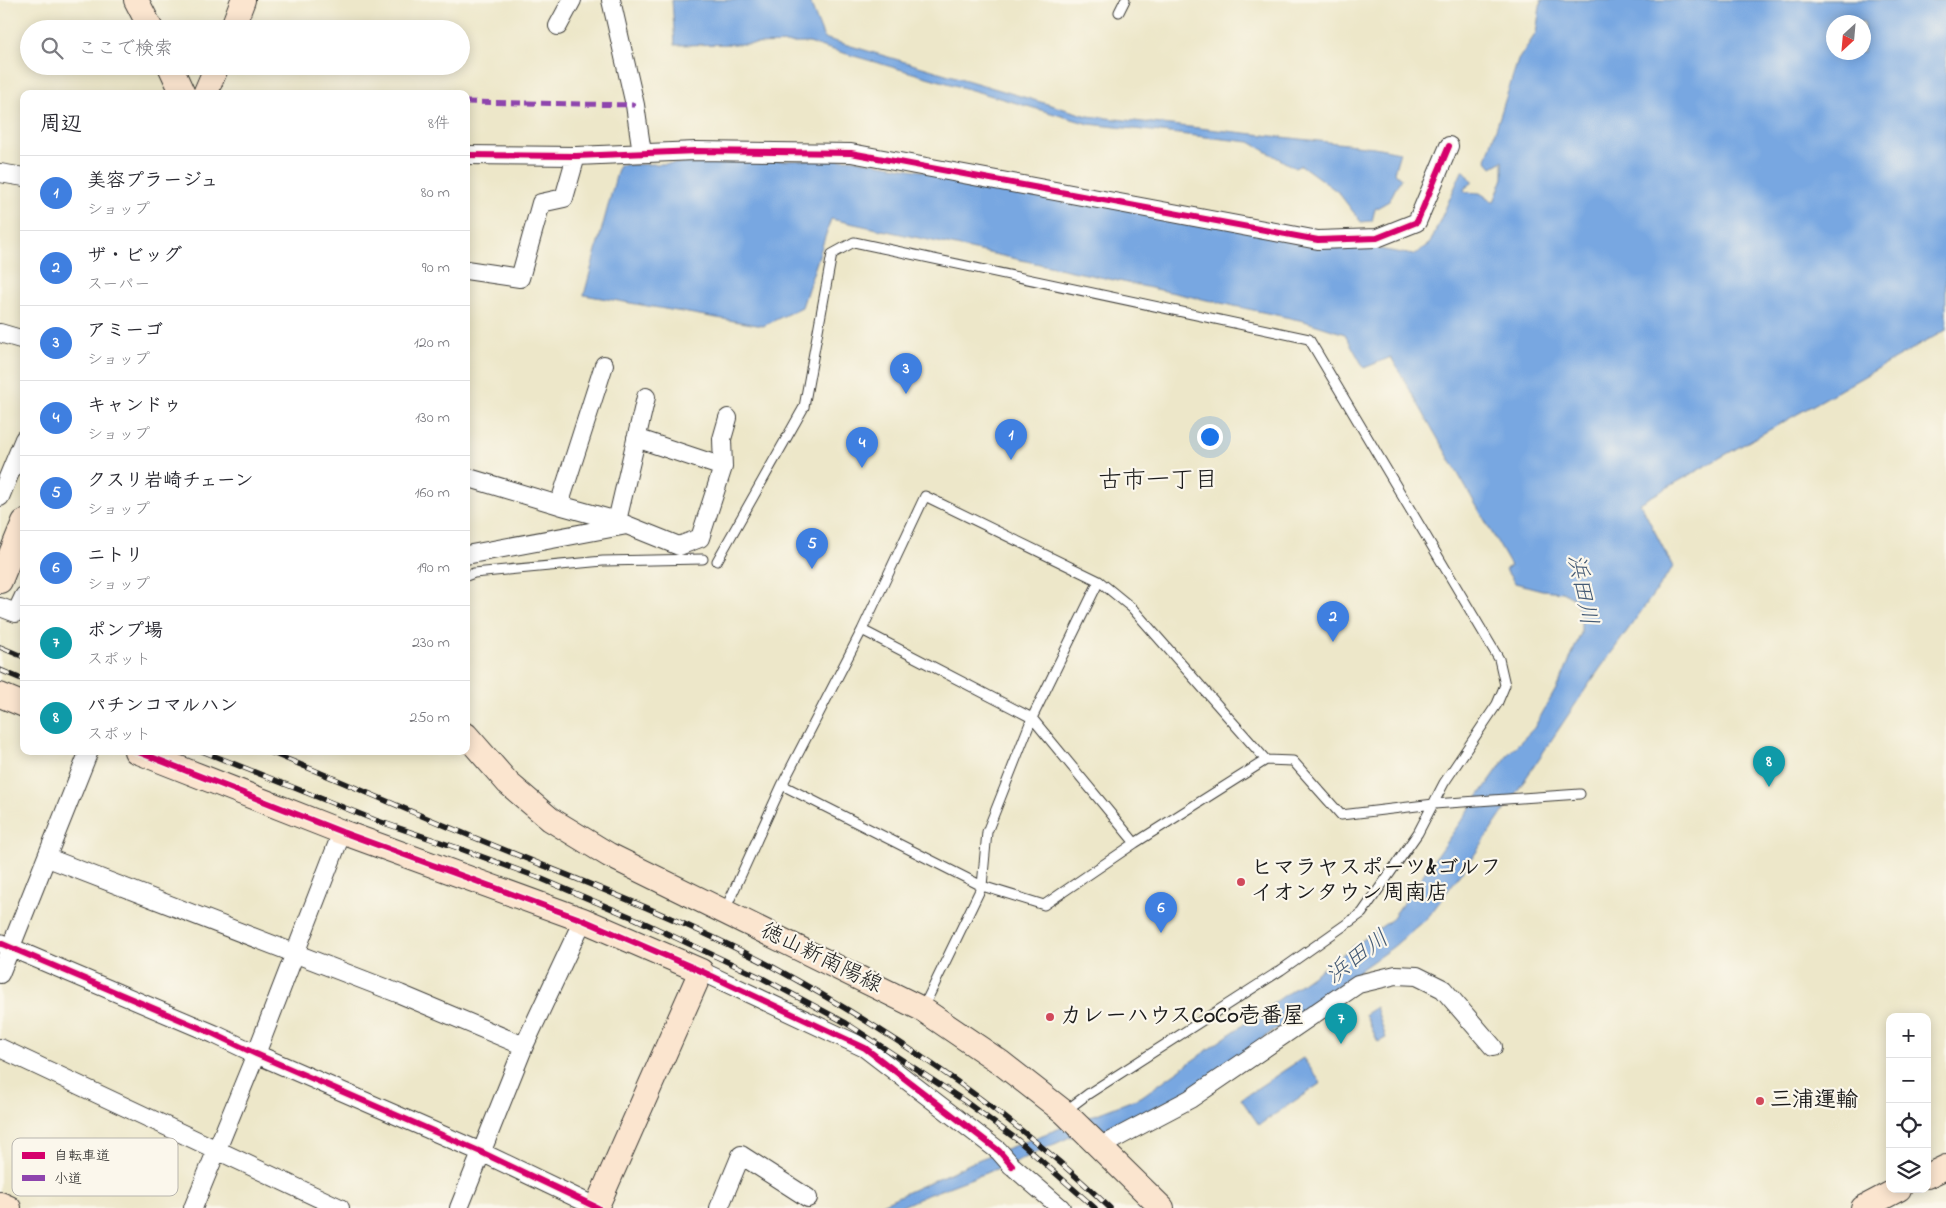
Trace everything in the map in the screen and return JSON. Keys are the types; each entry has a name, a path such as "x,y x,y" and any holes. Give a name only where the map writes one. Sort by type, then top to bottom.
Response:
{"street":[{"path":"136,0 146,20"},
{"path":"235,20 243,0"},
{"path":"558,26 572,0"},
{"path":"611,0 635,105 642,153"},
{"path":"174,75 181,90"},
{"path":"207,90 213,75"},
{"path":"470,155 576,156 696,151 851,153 1318,240 1377,238 1417,222 1449,146"},
{"path":"470,271 520,278 541,203 564,198 576,156"},
{"path":"0,173 20,176"},
{"path":"0,333 20,339"},
{"path":"559,505 604,366"},
{"path":"623,523 636,438 646,396"},
{"path":"470,478 623,523 679,546 700,538 724,467 722,439 728,418"},
{"path":"636,438 724,467"},
{"path":"0,497 20,449"},
{"path":"470,554 623,523"},
{"path":"0,581 20,532"},
{"path":"0,607 16,613 20,604"},
{"path":"0,695 20,703"},
{"name":"徳山新南陽線","path":"470,739 508,782 550,818 609,855 922,1009 1000,1062 1068,1117 1162,1208"},
{"path":"0,974 5,945 48,858 87,755"},
{"path":"146,755 342,832 583,920 701,971 865,1048 1007,1161 1061,1208"},
{"path":"193,1208 296,954 342,832"},
{"path":"48,858 400,994 524,1046"},
{"path":"459,1208 524,1046 583,920"},
{"path":"5,945 214,1034 480,1152 597,1208 701,971"},
{"path":"1095,1143 1190,1098 1358,984 1396,975 1418,976 1442,989 1494,1047"},
{"path":"0,1048 340,1208"},
{"path":"719,1208 741,1155 808,1198"},
{"path":"1931,1174 1946,1167"},
{"path":"1863,1208 1891,1193"},
{"path":"0,1204 9,1208"}],"lane":[{"path":"1119,12 1125,0"},
{"path":"716,561 804,407 832,254 854,242 1309,339 1499,659 1505,685 1497,704 1444,783 1418,833 1362,913 1281,970 1088,1094 1068,1117"},
{"path":"724,910 782,785 862,630 925,496 1099,581 1132,608 1266,760"},
{"path":"470,574 603,561 702,559"},
{"path":"922,1009 982,886 987,832 1032,718 1099,581"},
{"path":"862,630 1032,718 1135,843"},
{"path":"782,785 982,886 1044,905 1135,843 1266,760 1293,761 1341,816 1434,804 1580,794"}],"water":[{"path":"672,0 809,0 824,38 1088,116 1374,147 1400,152 1394,172 1401,178 1389,201 1375,209 1372,221 1361,222 1338,192 1301,165 1295,168 1250,142 1089,124 809,43 675,45"},
{"name":"浜田川","path":"1541,0 1946,0 1946,330 1640,503 1673,567 1589,684 1475,854 1429,916 1393,947 1186,1092 1110,1130 1070,1137 1015,1162 898,1208 873,1208 980,1159 1141,1097 1391,920 1510,752 1534,728 1561,680 1581,633 1581,614 1575,599 1562,592 1542,590 1515,583 1505,569 1511,566 1391,357 1364,368 1345,334 1304,321 831,219 802,307 763,326 584,295 619,165 851,159 1414,255 1430,243 1463,169 1473,182 1464,189 1465,192 1480,193 1494,202 1503,178 1503,161 1492,167 1486,160 1518,60 1536,33"},
{"path":"1376,1007 1386,1038 1378,1042 1365,1014"},
{"path":"1303,1058 1321,1083 1259,1125 1241,1099"}],"railway":[{"path":"0,647 20,655"},
{"path":"0,670 20,678"},
{"path":"212,755 375,820 537,877 636,919 762,978 846,1023 963,1100 1019,1141 1095,1208"},
{"path":"277,755 659,913 771,966 861,1018 949,1076 1032,1139 1110,1208"}],"marked path":[{"path":"470,102 635,105"}],"cycle path":[{"path":"470,155 576,156 696,151 851,153 1318,240 1377,238 1417,222 1449,146"},
{"path":"146,755 342,832 583,920 701,971 865,1048 999,1151 1012,1166"},
{"path":"0,943 214,1034 481,1152 598,1208"}],"place":[{"name":"アミーゴ","path":"906,394"},
{"name":"美容プラージュ","path":"1011,460"},
{"name":"キャンドゥ","path":"862,468"},
{"name":"クスリ岩崎チェーン","path":"812,569"},
{"name":"ザ・ビッグ","path":"1333,642"},
{"name":"パチンコマルハン","path":"1769,787"},
{"name":"ヒマラヤスポーツ&ゴルフ イオンタウン周南店","path":"1241,882"},
{"name":"ニトリ","path":"1161,933"},
{"name":"カレーハウスCoCo壱番屋","path":"1050,1017"},
{"name":"ポンプ場","path":"1341,1044"},
{"name":"三浦運輸","path":"1760,1101"}],"district":[{"name":"古市一丁目","path":"1158,481"}]}
